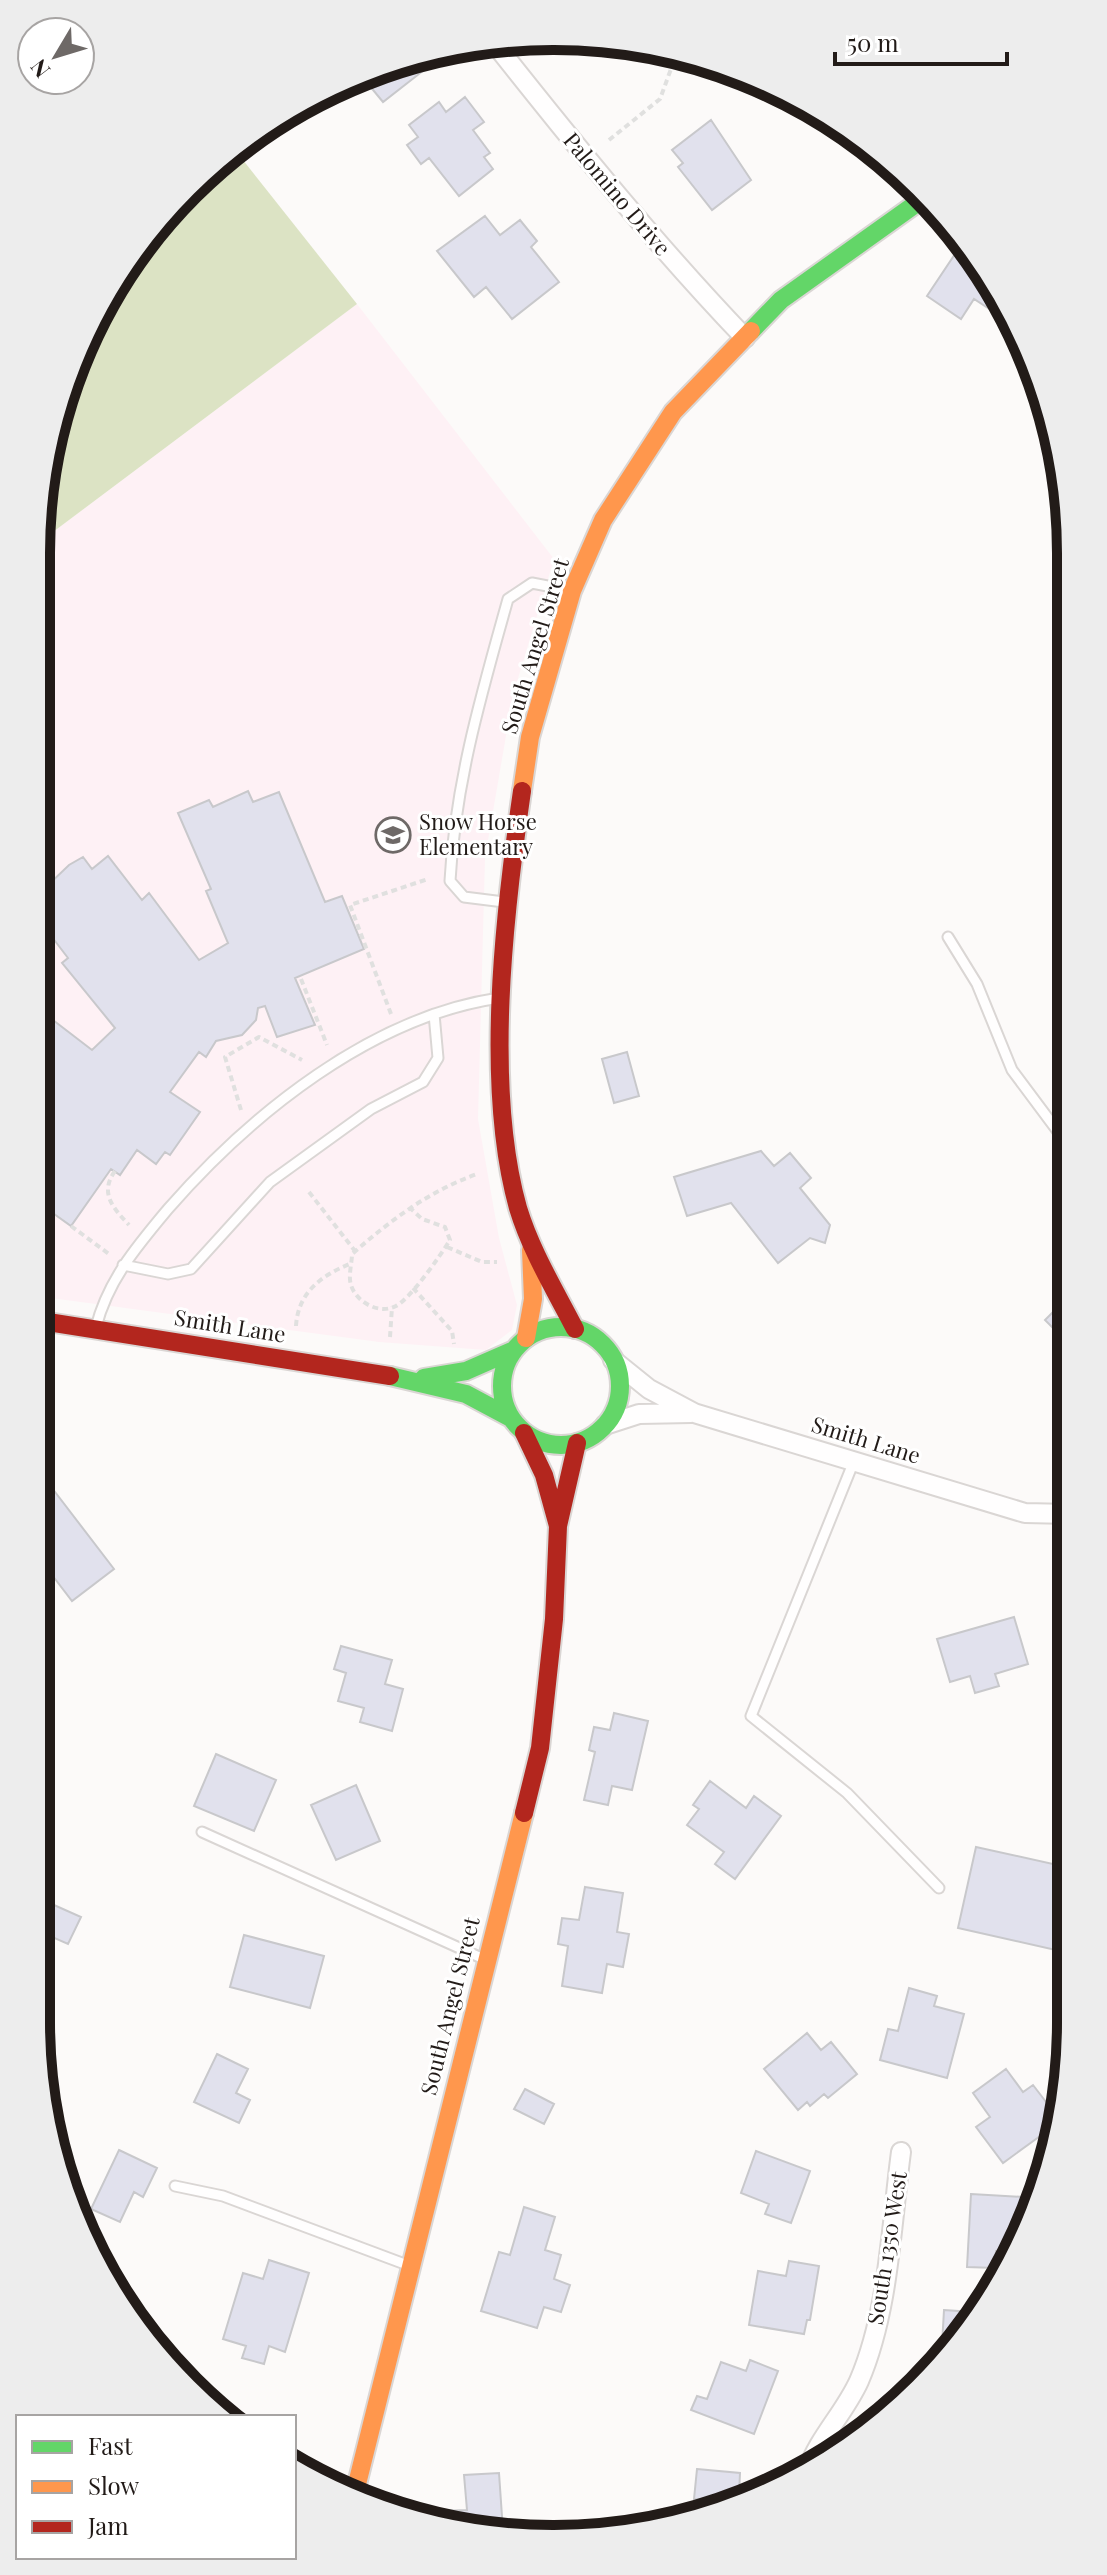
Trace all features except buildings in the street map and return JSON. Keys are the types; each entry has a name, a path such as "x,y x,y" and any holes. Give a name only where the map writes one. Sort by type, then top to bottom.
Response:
{"street":[{"name":"Palomino Drive","path":"502,53 596,171 689,279 745,338"},
{"name":"South Angel Street","path":"575,1329 531,1243 518,1207 504,1131 503,998 506,902 530,737 572,591 603,520 673,412 781,300 916,204"},
{"name":"South Angel Street","path":"520,1344 533,1299 531,1243"},
{"name":"Smith Lane","path":"50,1320 417,1380 466,1394 511,1418"},
{"path":"558,1327 575,1329 591,1335 613,1360 619,1394 605,1425 577,1443 560,1445 541,1442 524,1433 511,1418 503,1401 502,1381 520,1344 558,1327"},
{"name":"Smith Lane","path":"417,1380 466,1371 520,1344"},
{"name":"Smith Lane","path":"613,1360 649,1389 694,1413 1025,1513 1057,1514"},
{"name":"Smith Lane","path":"605,1425 639,1414 694,1413"},
{"name":"South Angel Street","path":"524,1433 544,1475 558,1526"},
{"name":"South Angel Street","path":"357,2485 540,1748 554,1619 558,1526 577,1443"},
{"name":"South 1350 West","path":"813,2453 858,2383 879,2319 901,2152"}],"lane":[{"path":"506,902 464,897 450,881 452,839 470,733 508,599 532,583 572,591"},
{"path":"948,937 977,984 1012,1070 1057,1130"},
{"path":"96,1328 104,1296 123,1265 207,1164 264,1114 331,1065 434,1014 459,1004 503,998"},
{"path":"123,1265 168,1274 191,1269 270,1182 371,1109 423,1082 438,1058 434,1014"},
{"path":"854,1461 751,1716 847,1793 939,1888"},
{"path":"202,1832 486,1960"},
{"path":"175,2186 223,2196 413,2267"}],"path":[{"path":"609,140 660,99 673,65"},
{"path":"391,1014 350,905 428,879"},
{"path":"301,979 327,1045"},
{"path":"241,1110 225,1057 259,1037 302,1060"},
{"path":"115,1171 107,1182 108,1197 113,1209 129,1225"},
{"path":"409,1207 422,1219 445,1227 450,1240 432,1261 423,1282 392,1307 380,1310 361,1301 351,1285 355,1251 409,1207 446,1185 477,1174"},
{"path":"309,1192 355,1251"},
{"path":"71,1226 109,1254"},
{"path":"446,1246 482,1262 497,1262"},
{"path":"296,1326 297,1309 309,1290 326,1274 352,1263"},
{"path":"413,1288 452,1331 454,1344"},
{"path":"390,1337 392,1307"}],"shaded area":[{"name":"Snow Horse Elementary","path":"357,304 554,559 513,695 485,858 478,1119 499,1238 517,1305 512,1330 486,1350 379,1342 50,1298 50,1211 71,1225 111,1169 120,1175 137,1150 165,1152 200,1112 170,1092 199,1052 216,1041 242,1035 256,1020 258,1008 265,1006 277,1037 314,1025 295,978 363,949 342,896 325,902 279,792 253,802 248,792 213,807 209,800 178,813 211,889 206,892 228,943 199,960 149,894 142,900 108,856 92,869 83,858 69,865 50,883 51,534"},
{"path":"50,934 68,958 62,963 115,1028 92,1050 50,1017"}],"green space":[{"path":"242,158 357,304 51,534 54,488 67,423 88,361 102,331 117,302 154,247 197,197"}],"traffic: fast":[{"path":"751,331 781,300 916,204"},
{"path":"561,1327 594,1337 610,1353 620,1386 610,1419 594,1435 561,1445 528,1435 512,1419 502,1386 512,1353 528,1337 561,1327"},
{"path":"424,1378 466,1371 514,1350"},
{"path":"390,1376 466,1394 511,1418"}],"traffic: slow":[{"path":"522,791 530,737 572,591 603,520 673,412 751,331"},
{"path":"526,1338 533,1299 531,1250"},
{"path":"357,2485 524,1813"}],"traffic: jam":[{"path":"522,791 509,891 500,1000 502,1109 508,1160 523,1224 575,1329"},
{"path":"50,1322 390,1376"},
{"path":"524,1433 544,1475 558,1526"},
{"path":"524,1813 540,1748 554,1619 558,1526 577,1443"}],"place":[{"name":"Snow Horse Elementary","path":"393,835"}]}
